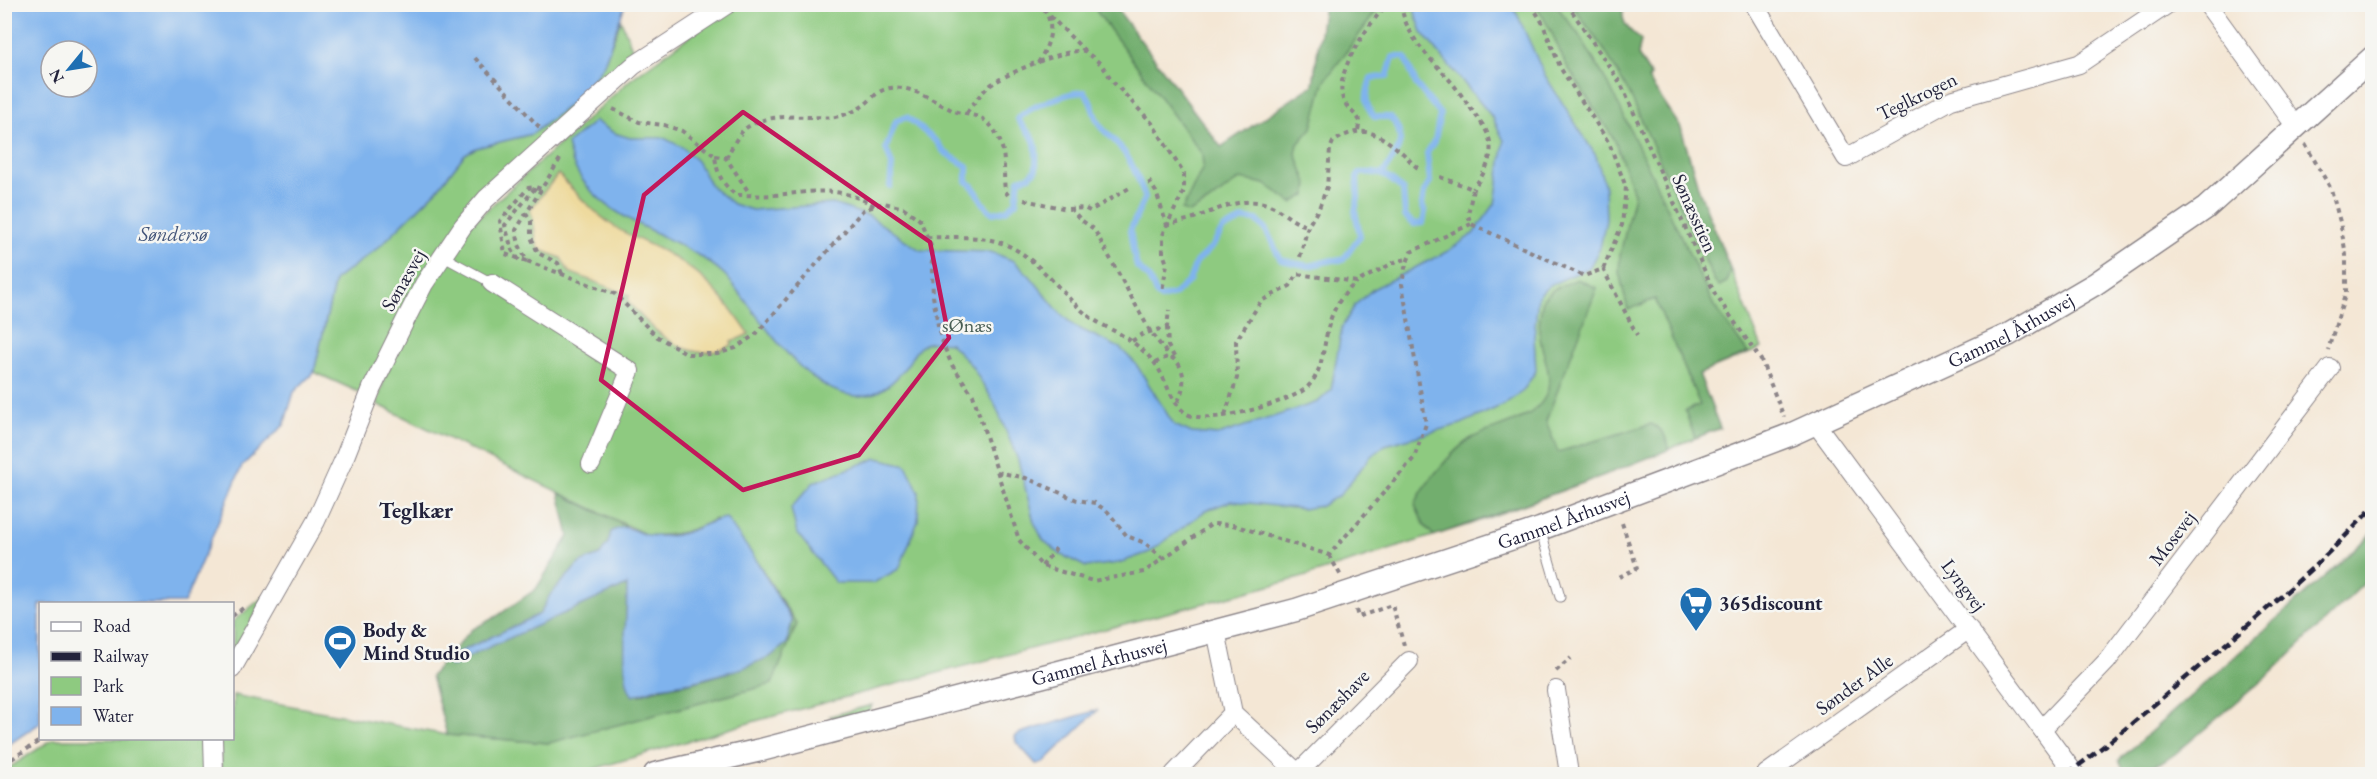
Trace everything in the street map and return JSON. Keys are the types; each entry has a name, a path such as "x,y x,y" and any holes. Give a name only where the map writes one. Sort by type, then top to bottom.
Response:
{"street":[{"name":"Sønæsvej","path":"234,665 315,521 387,358 424,284 463,226 486,200 633,66 728,4"},
{"name":"Teglkrogen","path":"1754,4 1846,158 1951,100 2079,64 2168,4"},
{"path":"2207,4 2296,127"},
{"name":"Gammel Århusvej","path":"655,774 1121,656 1340,596 1615,502 1816,424 2008,335 2085,291 2206,208 2373,58"},
{"path":"492,283 630,371 591,464"},
{"name":"Mosevej","path":"2042,729 2107,661 2330,368"},
{"name":"Lyngvej","path":"1816,424 2075,774"},
{"name":"Sønder Alle","path":"1766,774 1969,629"},
{"path":"1174,774 1233,713 1216,631"},
{"name":"Sønæshave","path":"1233,713 1297,774 1409,661"},
{"path":"1556,690 1569,774"},
{"path":"213,740 214,774"}],"lane":[{"path":"442,256 492,283"},
{"path":"1540,529 1560,597"}],"path":[{"path":"1041,4 1049,15 1101,64 1114,83 1152,123 1184,174 1184,191 1163,235 1163,253 1167,264 1162,291"},
{"path":"1358,130 1360,121 1345,103 1341,91 1344,74 1354,49 1387,4"},
{"path":"1401,4 1402,14 1415,42 1449,79 1485,127 1490,141 1487,167 1473,189 1468,215 1471,224 1584,276 1603,269 1622,225 1626,188 1609,143 1561,69 1542,22 1531,4"},
{"name":"Sønæsstien","path":"1567,4 1621,84 1714,294 1761,360 1778,407 1792,434"},
{"path":"1037,64 1050,42 1049,15"},
{"path":"967,113 988,87 1008,75 1064,53 1085,51"},
{"path":"475,58 563,155 539,188 506,225 512,250 520,261"},
{"path":"726,158 741,133 748,127 764,121 787,117 833,118 849,114 884,89 903,89 956,112 981,118 990,125 1006,162 1005,191 1008,195"},
{"path":"598,99 624,116 639,122 664,125 682,131 715,156 726,158 750,195"},
{"path":"2296,127 2331,189 2346,255 2346,292 2327,352 2330,368"},
{"path":"1300,257 1308,226 1319,208 1327,187 1330,149 1333,142 1358,130 1367,131 1393,146 1421,170"},
{"path":"715,156 716,168 725,185 736,195 770,195 822,190 842,192 875,206"},
{"path":"1440,177 1473,189"},
{"path":"1149,181 1156,192 1167,225"},
{"path":"1024,200 1070,208 1084,208 1090,211 1131,187"},
{"path":"539,188 528,188 500,221 505,254 615,294 656,336 688,354 717,354 736,348 757,333 863,210 884,204 904,208 920,220 931,246 933,296 939,331 952,365 973,395 1019,540 1042,566 1094,581 1144,572 1212,524 1233,525 1329,555 1414,458 1422,439 1426,424 1402,284 1411,252 1471,224"},
{"path":"527,261 519,245 516,230 539,188"},
{"path":"1167,225 1192,219 1225,206 1255,201 1270,205 1298,224 1308,226"},
{"path":"1070,208 1094,229 1150,331 1169,356 1176,360"},
{"path":"526,213 531,221 531,237 538,253 558,263 562,274"},
{"path":"927,237 987,239 1016,250 1034,262 1088,315 1132,341 1155,363 1186,413 1194,417 1207,418 1251,410 1305,389 1316,371 1330,320 1343,294 1357,282 1397,261 1408,260"},
{"path":"1603,269 1637,335"},
{"path":"1225,415 1237,378 1236,341 1262,301 1290,286 1297,274 1357,282"},
{"path":"1169,310 1168,346 1184,377 1183,393 1178,403"},
{"path":"1132,341 1150,331 1167,327"},
{"path":"1155,363 1169,356"},
{"path":"997,472 1026,478 1077,500 1095,503 1108,512 1127,536 1146,543 1163,558"},
{"path":"1615,502 1637,568 1619,577"},
{"path":"1042,566 1057,547"},
{"path":"1392,605 1397,622"},
{"path":"4,764 41,740"}],"highlighted area":[{"path":"743,112 930,242 949,338 859,455 743,490 601,380 644,195"}],"green space":[{"name":"sØnæs","path":"740,5 1114,5 1221,147 1313,85 1324,5 1623,5 1622,11 1626,25 1641,40 1638,55 1651,76 1648,79 1681,128 1699,190 1762,348 1699,374 1720,428 1597,478 1471,524 1300,578 759,720 577,774 221,774 220,740 234,740 234,695 447,735 549,743 796,624 755,558 715,519 682,532 647,535 377,404 385,376 441,265 470,225 631,79 710,21"},
{"path":"1095,5 1114,5 1221,147 1313,85 1324,5 1381,5 1324,82 1312,128 1298,144 1296,154 1308,185 1306,195 1292,203 1265,184 1240,179 1189,213 1182,210 1203,167 1202,154 1097,12"},
{"path":"1536,5 1556,5 1579,35 1610,87 1714,306 1748,353 1699,374 1720,428 1695,438 1685,411 1700,405 1655,299 1628,310 1619,272 1620,255 1634,194 1615,141 1565,63"},
{"path":"1572,5 1623,5 1622,11 1626,25 1641,40 1638,55 1651,76 1648,79 1681,128 1699,190 1730,269 1727,282 1719,286 1714,280 1630,95 1605,51"},
{"path":"621,20 635,56 465,214 363,394 314,372 335,280 379,247 436,191 465,154 476,148 532,134 582,95 604,64"},
{"path":"1577,279 1597,288 1546,421 1558,452 1651,424 1664,434 1668,450 1434,536 1424,525 1415,505 1424,488 1463,444 1479,434 1522,418 1539,405 1545,397 1549,381 1539,330 1543,299 1554,289"},
{"path":"559,493 626,526 611,532 608,543 600,555 580,563 550,595 540,614 453,655 453,666 473,654 627,585 625,669 640,695 731,672 766,657 787,643 792,621 777,594 797,624 772,684 549,743 447,735 431,676 471,630 497,616 536,589 569,536"},
{"path":"2372,534 2372,576 2271,673 2175,754 2163,762 2125,772 2119,760"},
{"path":"266,595 234,653 234,620"},
{"path":"872,705 867,715 839,722 830,716"},
{"path":"51,740 207,740 207,774 5,774 4,771"}],"sand":[{"path":"558,174 585,202 615,227 668,254 704,279 723,299 749,334 731,342 732,345 716,351 701,352 687,349 661,335 650,325 628,302 629,295 569,272 561,258 539,249 530,210"}],"water":[{"name":"Søndersø","path":"5,4 625,5 604,64 582,95 532,134 476,148 465,154 436,191 379,247 335,280 314,372 294,392 284,425 242,466 184,602 39,602 39,724 5,747"},
{"path":"1415,5 1509,5 1517,14 1544,74 1596,156 1605,187 1606,220 1600,248 1589,268 1550,285 1538,296 1534,337 1536,371 1523,391 1503,405 1461,424 1385,445 1370,457 1340,495 1321,506 1302,509 1231,501 1205,511 1150,552 1119,563 1086,567 1060,554 1043,540 1034,522 1018,460 994,402 971,365 950,343 929,342 924,344 916,351 897,378 882,390 874,393 855,396 829,388 814,378 787,353 724,274 703,258 632,221 591,191 576,170 567,144 595,121 614,133 630,138 664,138 682,147 697,161 711,186 733,204 752,210 833,204 869,216 920,250 991,252 1014,261 1074,326 1120,348 1136,364 1174,425 1192,433 1218,435 1318,402 1331,390 1342,327 1355,305 1373,289 1448,251 1473,234 1495,204 1504,141 1493,118 1423,34 1415,13"},
{"path":"877,458 906,465 919,492 918,521 899,569 873,583 836,583 797,533 791,508 814,482"},
{"path":"726,518 755,558 792,621 787,643 771,656 743,668 692,682 660,687 633,696 628,688 625,660 627,585 474,654 453,666 448,665 446,660 453,655 540,614 550,595 580,563 600,555 608,543 611,532 629,528 647,535 674,535"},
{"path":"1098,710 1043,763 1036,764 1016,742 1015,736 1020,733"}],"waterway":[{"path":"890,186 892,165 886,148 896,121 907,117 937,142 944,152 967,166 967,181 989,210 993,213 1006,210 1016,202 1019,179 1030,176 1036,169 1035,142 1018,119 1030,110 1050,101 1085,92 1100,126 1124,152 1143,191 1145,197 1130,231 1133,249 1137,267 1148,277 1157,295 1161,298 1175,294 1189,281 1196,262 1212,247 1223,229 1244,219 1257,220 1266,230 1281,260 1309,266 1332,260 1343,260 1360,236 1355,211 1358,198 1357,178 1360,173 1373,173 1379,174 1384,175 1393,181 1403,190 1405,216 1414,224 1423,223 1424,192 1430,182 1427,153 1435,140 1440,114 1416,84 1405,57 1393,57 1387,77 1371,78 1368,89 1367,103 1371,112 1375,117 1390,117 1399,132 1399,146 1392,160 1387,167 1382,175"}],"railway":[{"path":"2067,774 2135,721 2311,570 2372,508"}],"place":[{"name":"365discount","path":"1696,632"},
{"name":"Body & Mind Studio","path":"340,670"}],"district":[{"name":"Teglkær","path":"416,510"}]}
